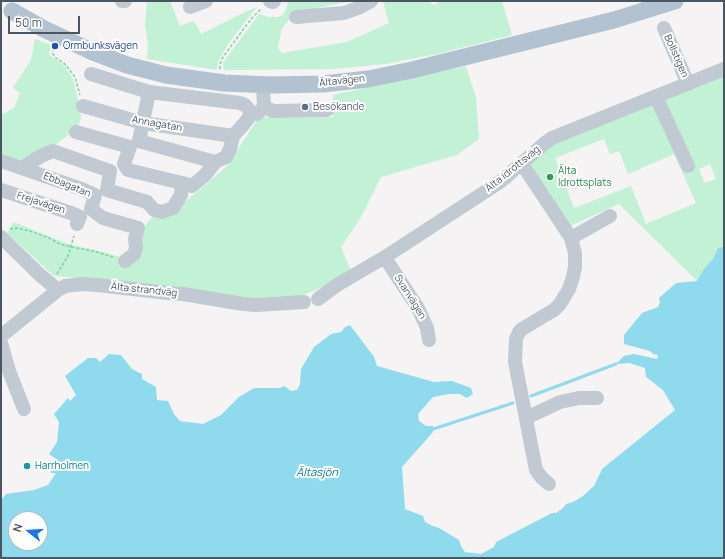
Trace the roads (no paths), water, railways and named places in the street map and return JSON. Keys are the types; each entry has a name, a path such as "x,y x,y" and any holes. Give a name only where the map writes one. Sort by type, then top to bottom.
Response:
{"main road":[{"name":"Ältavägen","path":"9,10 44,29 93,52 127,65 166,75 224,83 323,84 368,79 412,70 614,20 675,1"}],"street":[{"path":"190,7 206,1"},
{"path":"296,17 344,13 371,1"},
{"name":"Bollstigen","path":"664,28 688,84"},
{"name":"Älta idrottsväg","path":"311,300 385,257 500,182 552,138 724,69"},
{"path":"91,74 149,92 240,103 258,110 327,110"},
{"path":"76,132 130,147 124,164 128,170 192,186 205,175 216,162 226,157 230,149 233,136 258,110 263,84"},
{"path":"149,92 139,141 216,162"},
{"path":"656,97 688,166"},
{"name":"Annagatan","path":"83,106 143,123 233,136"},
{"path":"22,168 41,156 53,151 110,171 107,190 147,202 154,210 162,212 173,208 181,195 182,183"},
{"name":"Ebbagatan","path":"1,161 82,189 95,195 91,209 103,218 138,228 135,239 135,252 125,261"},
{"path":"522,164 571,238 575,253 574,277 565,297 554,310 522,329 516,339 516,362 536,470 549,484"},
{"name":"Frejavägen","path":"2,191 71,213 78,221"},
{"path":"571,238 610,216"},
{"path":"4,233 40,275 58,290"},
{"name":"Svanvägen","path":"385,257 418,308 427,328 429,340"},
{"name":"Älta strandväg","path":"1,336 58,290 65,286 82,284 183,294 256,305 311,300"},
{"path":"1,343 9,371 24,409"},
{"path":"526,418 560,402 579,398 597,398"}],"water":[{"name":"Ältasjön","path":"724,247 724,558 1,558 2,499 6,494 34,490 48,485 56,473 51,473 51,467 55,465 56,459 49,454 57,442 59,422 54,414 68,398 70,401 76,395 65,376 88,358 96,358 100,362 109,354 121,355 132,369 142,374 142,379 156,387 157,400 168,401 174,414 180,421 203,424 221,415 239,397 254,388 280,388 284,386 291,391 297,390 300,384 301,369 314,347 331,334 341,332 345,327 350,325 374,357 377,366 434,382 452,381 471,388 473,394 467,398 460,394 449,394 433,397 418,414 419,421 426,426 433,426 433,432 402,467 405,509 423,516 425,522 439,528 459,540 465,552 481,554 494,547 496,542 552,513 556,513 566,504 583,496 594,486 602,469 675,410 663,390 646,377 645,368 629,363 616,364 624,356 634,354 657,359 658,355 653,354 650,351 624,344 624,335 642,313 658,307 660,302 659,298 676,283 697,281 703,270 713,259 718,248"}],"waterway":[{"path":"531,396 616,364"},
{"path":"433,429 513,403"}],"place":[{"name":"Ormbunksvägen","path":"55,46"},
{"name":"Besökande","path":"305,107"},
{"name":"Älta Idrottsplats","path":"550,177"},
{"name":"Harrholmen","path":"27,466"}]}
